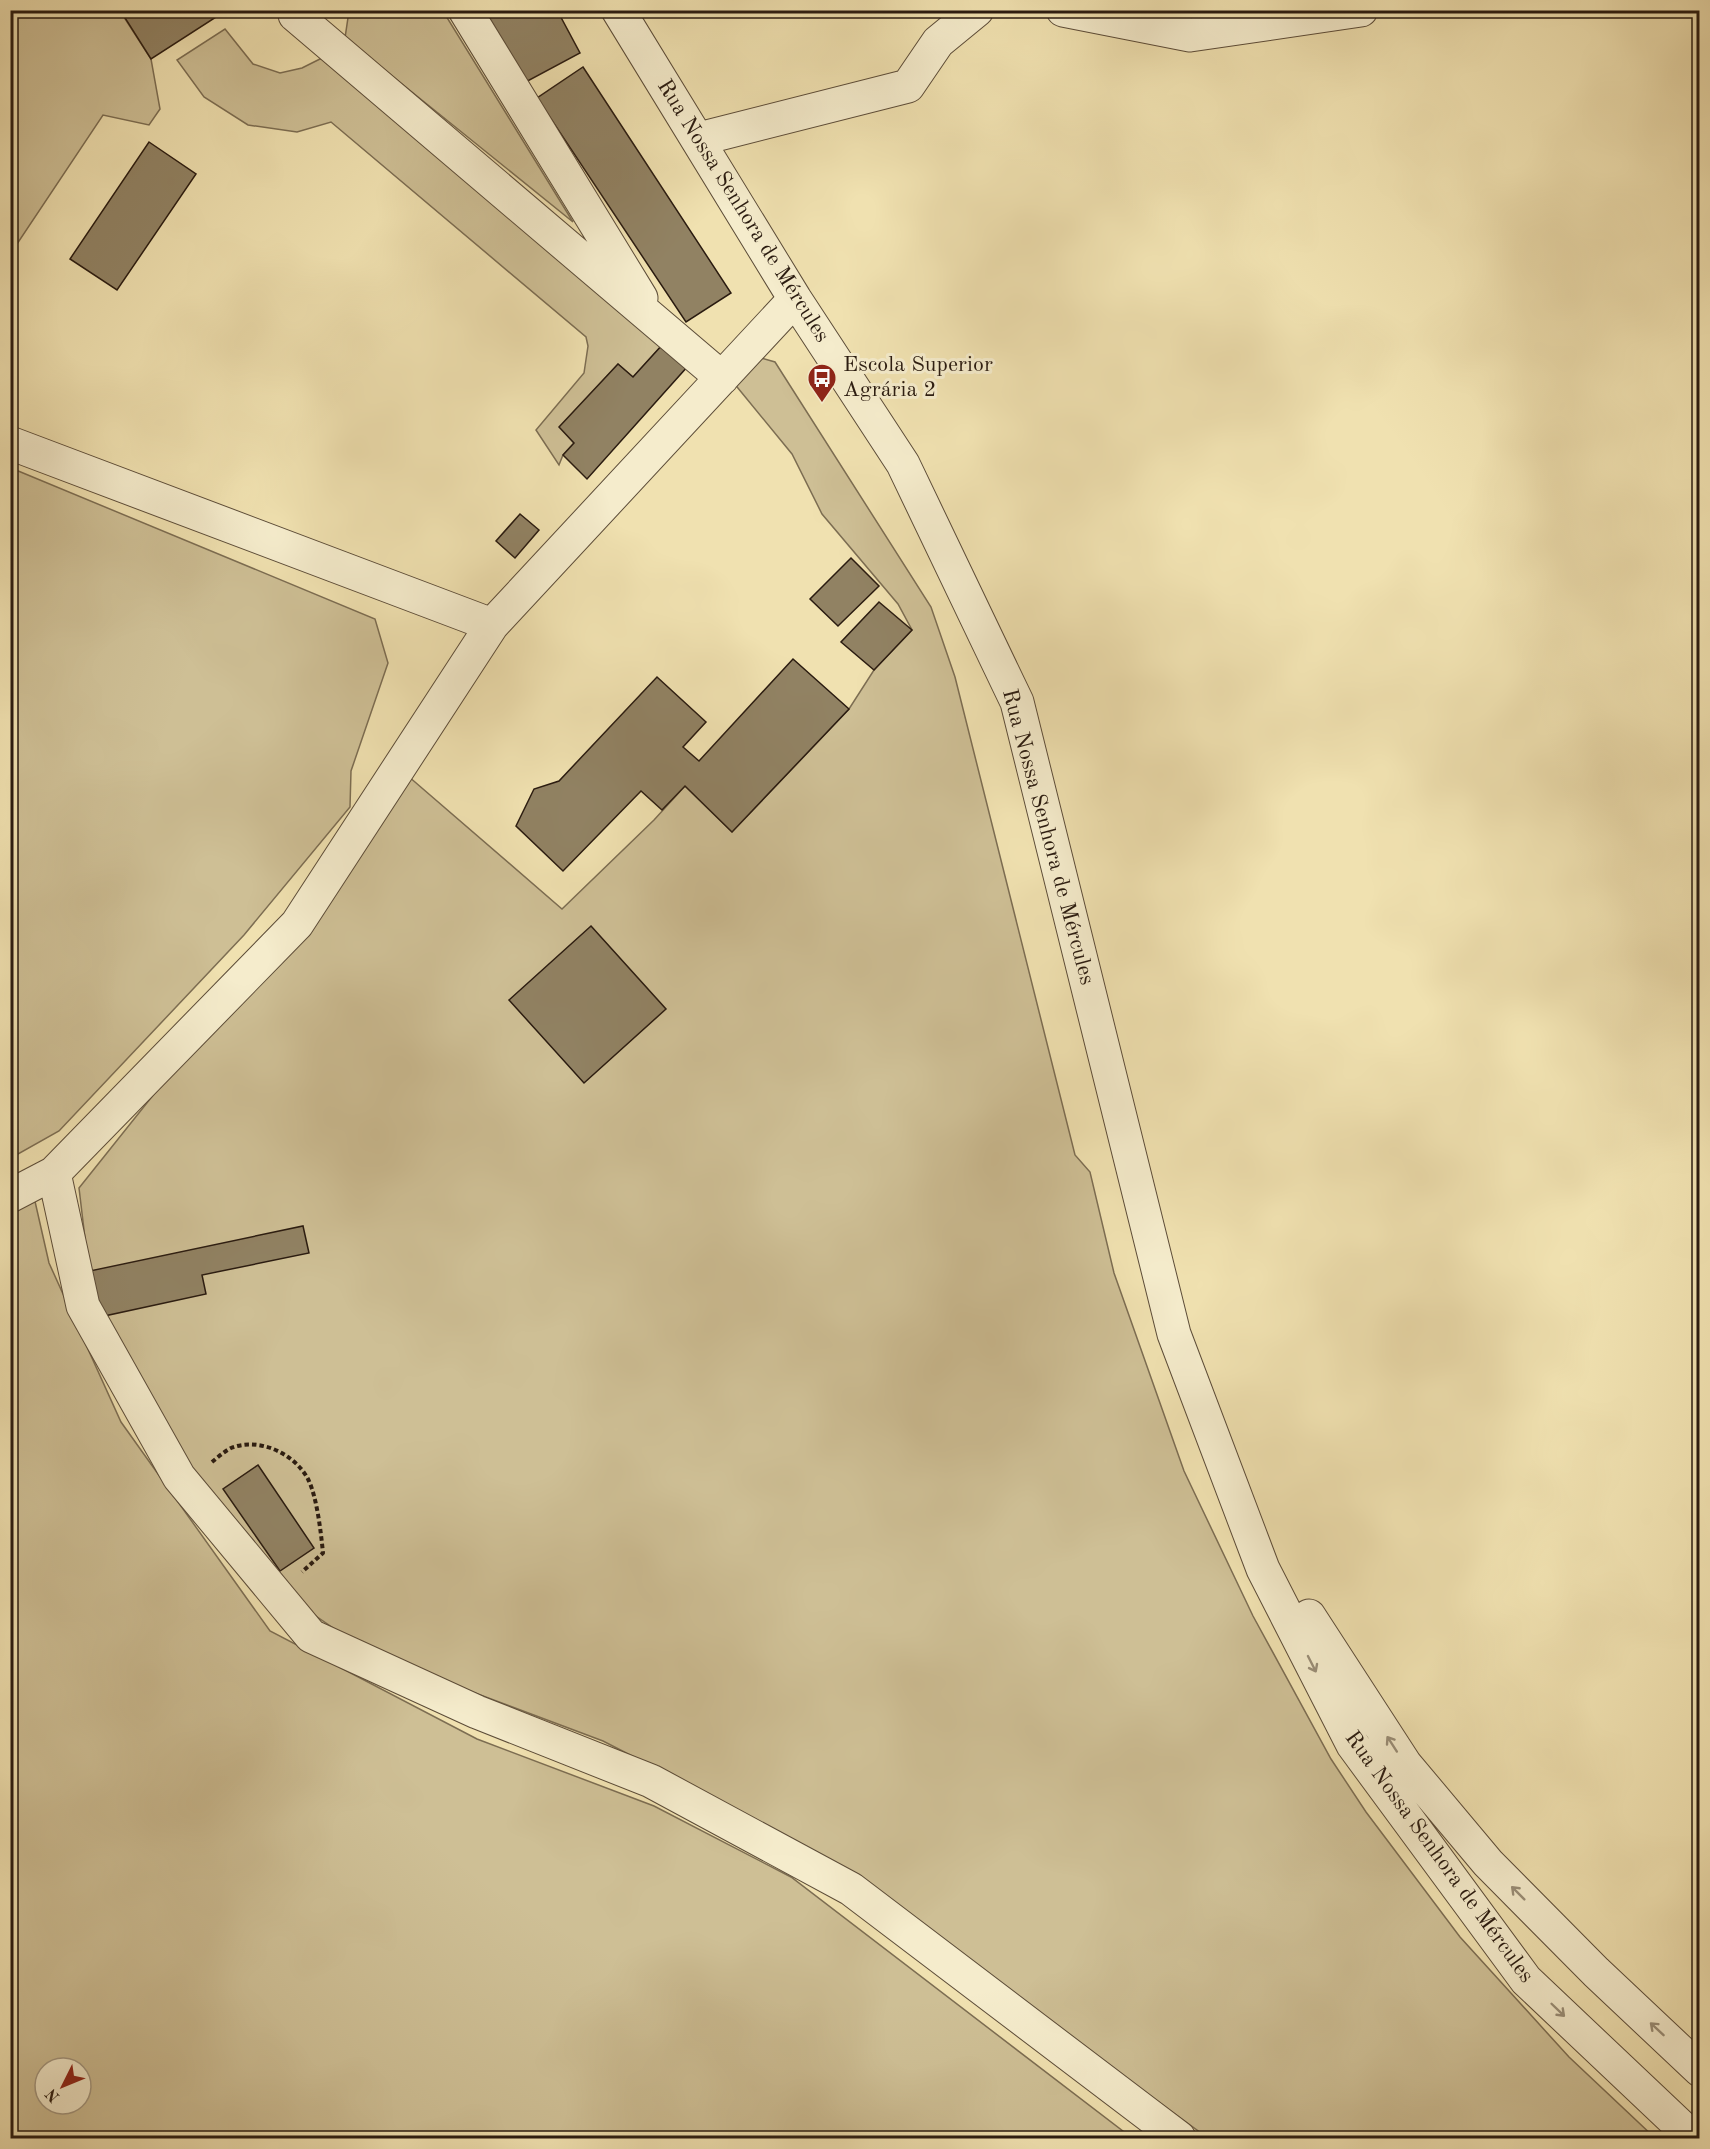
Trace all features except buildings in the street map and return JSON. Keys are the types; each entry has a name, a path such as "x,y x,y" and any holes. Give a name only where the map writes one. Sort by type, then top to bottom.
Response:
{"street":[{"path":"300,10 295,15 722,378"},
{"path":"465,10 655,321"},
{"name":"Rua Nossa Senhora de Mércules","path":"618,10 795,299 903,464 1017,702 1174,1334 1263,1569 1353,1745 1527,1980 1693,2139"},
{"path":"699,139 908,86 938,42 976,10"},
{"path":"1063,10 1168,20 1190,35 1361,10"},
{"path":"10,1196 54,1173 297,924 492,625 795,299"},
{"path":"10,443 492,625"},
{"path":"54,1173 83,1306 179,1477 311,1636 477,1712 651,1781 851,1889 1179,2139"},
{"name":"Rua Nossa Senhora de Mércules","path":"1235,1496 1321,1636 1405,1764 1488,1863 1596,1972 1700,2070"}],"path":[{"path":"186,1486 203,1468 231,1448 259,1444 287,1455 308,1479 319,1517 323,1553 275,1593"}],"shaded area":[{"path":"11,10 120,11 151,59 160,109 149,125 103,115 11,253"},
{"path":"349,11 443,11 573,222 345,38"},
{"path":"225,29 253,64 280,73 302,68 326,56 663,344 633,377 618,364 560,427 574,443 563,455 559,465 536,430 584,373 588,346 586,337 331,122 297,132 248,125 204,97 177,60"},
{"path":"758,357 775,362 931,607 955,677 1075,1155 1090,1172 1114,1273 1184,1471 1253,1616 1331,1759 1366,1812 1460,1937 1569,2057 1655,2138 1208,2138 1090,2052 745,1814 603,1741 371,1654 297,1603 167,1440 107,1333 87,1255 79,1188 408,776 562,909 654,820 685,786 732,832 849,709 874,670 912,630 898,604 822,514 792,454 733,382"},
{"path":"11,468 375,619 388,663 351,771 350,807 244,935 59,1131 11,1158"},
{"path":"34,1197 49,1263 121,1422 270,1631 477,1739 654,1806 791,1877 1132,2138 11,2138 10,1210"}],"place":[{"name":"Escola Superior Agrária 2","path":"822,404"}]}
